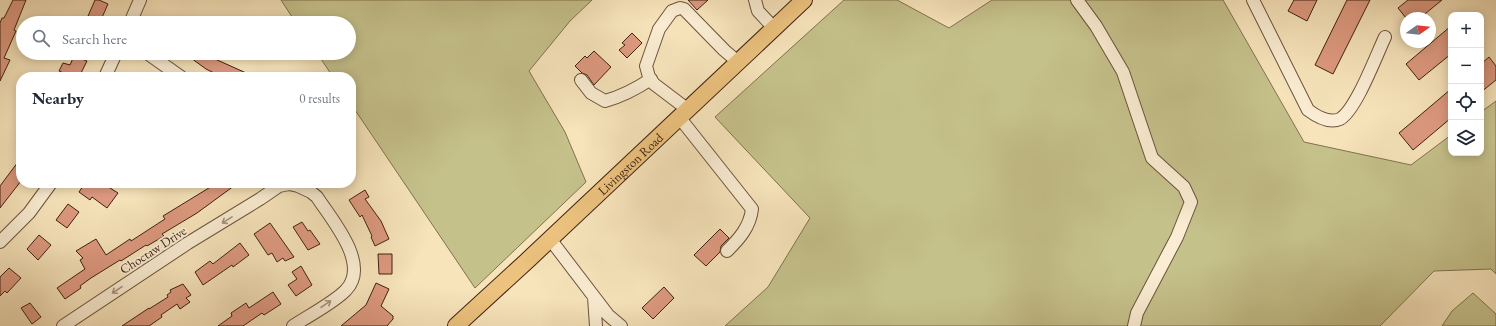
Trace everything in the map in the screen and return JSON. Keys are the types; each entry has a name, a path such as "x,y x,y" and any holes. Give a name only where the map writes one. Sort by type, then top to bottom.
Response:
{"main road":[{"name":"Livingston Road","path":"456,326 804,0"}],"street":[{"path":"133,16 140,0"},
{"path":"755,0 758,11 774,28"},
{"path":"1077,0 1096,26 1123,72 1152,158 1184,187 1191,202 1177,237 1137,314 1134,326"},
{"path":"1253,0 1308,110 1317,117 1330,120 1339,119 1352,106 1385,37"},
{"path":"727,251 744,233 750,221 752,209 683,113 654,84 646,66 659,29 672,11 680,8 684,9 724,50 738,62"},
{"path":"107,72 113,60"},
{"path":"157,60 174,72"},
{"path":"581,80 591,93 605,101 634,91 651,79"},
{"path":"0,242 29,213 47,188"},
{"name":"Choctaw Drive","path":"63,326 276,188"},
{"name":"Choctaw Drive","path":"293,326 346,290 352,280 354,265 350,248 317,197 302,188"},
{"path":"550,239 608,315 621,326"},
{"path":"593,296 596,326"}],"shaded area":[{"path":"281,0 592,0 570,21 529,71 565,132 586,182 475,288 356,111 356,72 330,72 322,60 356,60 356,16 291,16"},
{"path":"844,0 897,0 949,28 992,0 1223,0 1304,142 1411,165 1448,137 1448,156 1484,156 1484,110 1496,101 1496,274 1491,269 1434,271 1380,326 725,326 768,287 810,218 715,117"},
{"path":"1473,293 1496,314 1496,326 1442,326 1452,311"}],"building":[{"path":"13,0 26,0 20,16 16,16 16,25 14,30 16,31 4,58 10,60 0,81 0,23 2,18 4,18"},
{"path":"95,0 108,4 103,16 88,16"},
{"path":"688,0 708,0 697,10"},
{"path":"1294,0 1317,0 1307,21 1288,11"},
{"path":"1347,0 1370,0 1333,74 1315,65"},
{"path":"1408,0 1442,0 1427,12 1401,12 1398,8"},
{"path":"1448,29 1448,56 1419,80 1406,64 1425,48 1436,48 1436,39"},
{"path":"632,33 642,43 627,58 619,50 625,45 622,43"},
{"path":"594,51 611,67 594,85 587,75 582,73 575,66 585,56 587,58"},
{"path":"1489,57 1496,66 1496,80 1484,90 1484,84 1484,61"},
{"path":"72,60 87,61 82,72 59,71 63,63 70,65"},
{"path":"194,60 217,60 244,72 212,72"},
{"path":"1448,92 1448,121 1413,150 1399,133"},
{"path":"16,165 16,187 0,208 0,186"},
{"path":"82,188 110,188 118,193 107,208 92,197 90,200 79,192"},
{"path":"209,188 231,188 197,213 162,234 164,236 91,278 80,286 81,288 65,299 57,288 85,269 80,260 83,258 76,251 96,239 106,255 165,219 163,216"},
{"path":"365,190 369,197 365,199 381,221 389,239 375,246 362,215 360,217 349,200"},
{"path":"68,204 79,212 67,228 56,220"},
{"path":"302,222 320,244 308,250 293,227"},
{"path":"270,223 294,257 285,261 283,258 277,262 272,253 268,255 254,234"},
{"path":"720,229 729,238 721,246 720,252 706,266 694,255"},
{"path":"39,235 51,245 38,260 27,249"},
{"path":"240,243 249,255 233,267 232,265 203,285 195,272 210,261 213,264"},
{"path":"378,254 392,254 392,274 379,274"},
{"path":"301,266 312,285 296,296 288,285 297,279 292,272"},
{"path":"9,268 21,278 7,293 5,291 0,296 0,277"},
{"path":"376,283 389,289 381,306 393,316 393,319 387,326 341,326 366,305"},
{"path":"183,284 191,295 186,298 190,302 180,309 177,304 161,315 162,317 149,326 122,326 168,297 167,295 171,292 170,290"},
{"path":"664,287 674,298 653,319 642,308"},
{"path":"273,292 281,304 264,315 262,313 243,326 218,326 232,316 231,313 246,303 249,308"},
{"path":"30,303 41,317 32,324 21,308"}]}
